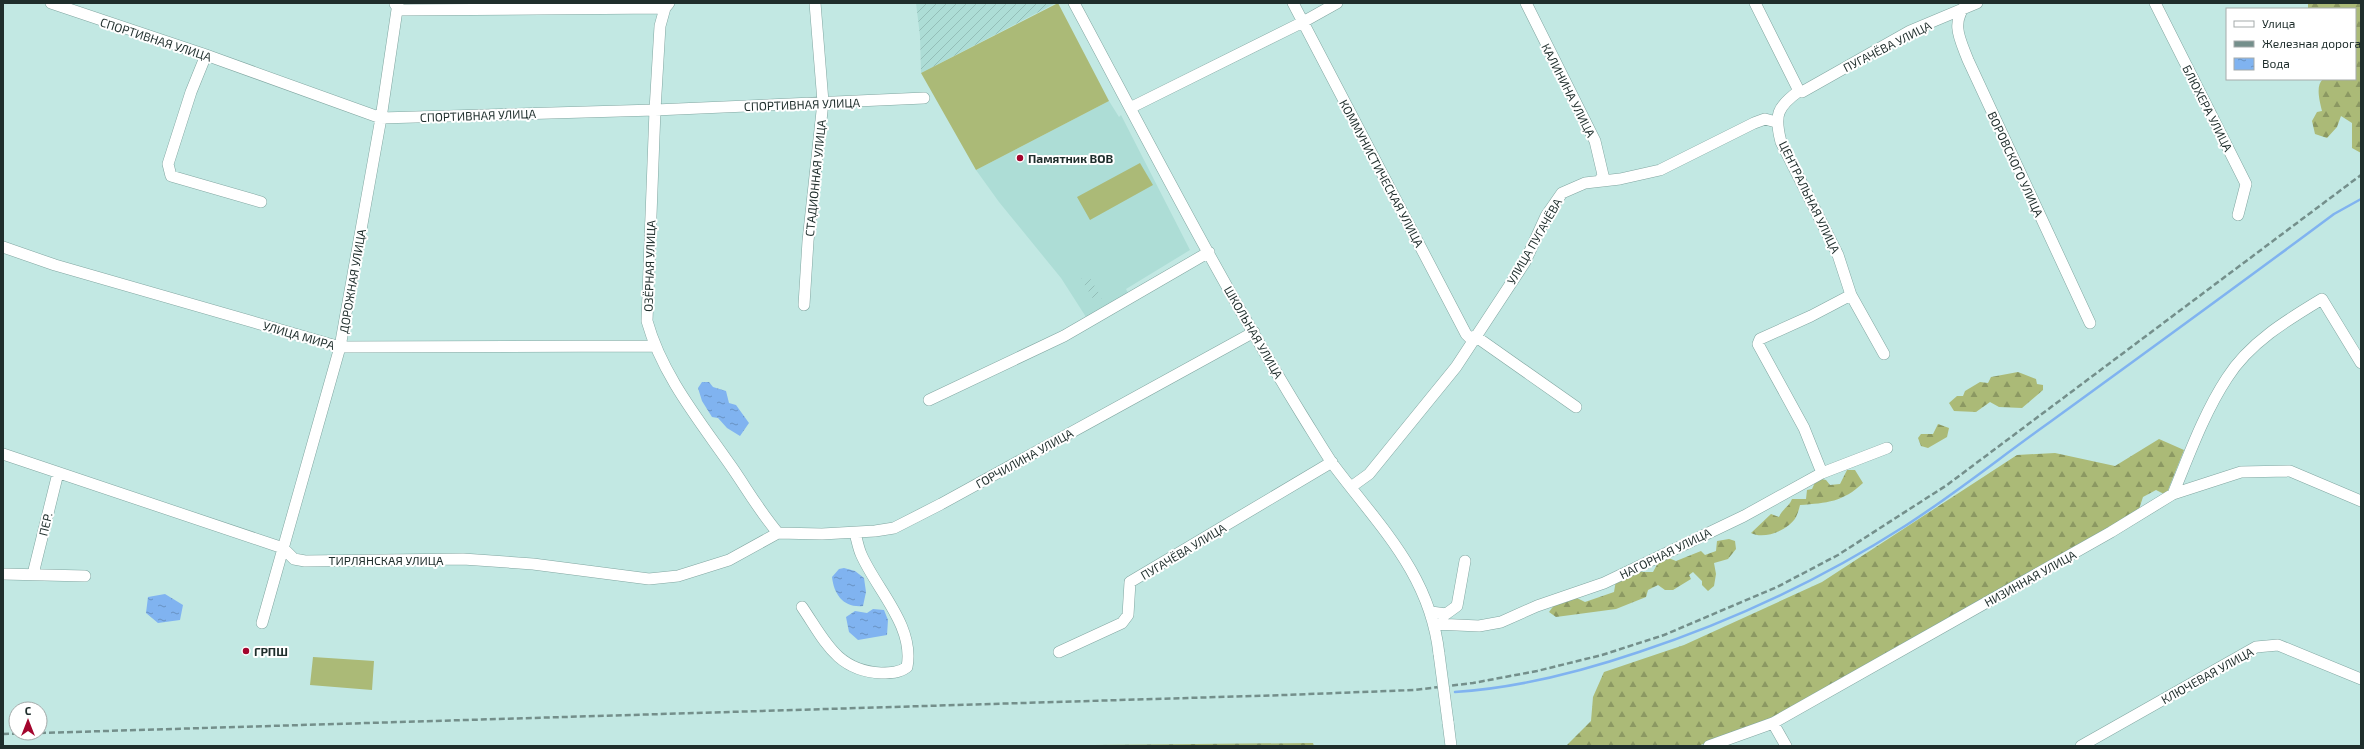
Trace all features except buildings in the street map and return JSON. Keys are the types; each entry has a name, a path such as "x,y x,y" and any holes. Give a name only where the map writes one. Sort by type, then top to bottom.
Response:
{"street":[{"name":"СПОРТИВНАЯ УЛИЦА","path":"51,3 206,55 381,118 655,110 823,102 883,102 924,98"},
{"name":"СТАДИОННАЯ УЛИЦА","path":"804,305 808,241 823,102 815,3"},
{"name":"ШКОЛЬНАЯ УЛИЦА","path":"1074,3 1159,165 1302,415 1332,462 1402,554 1419,584 1435,624 1451,746"},
{"name":"КОММУНИСТИЧЕСКАЯ УЛИЦА","path":"1293,3 1466,334 1576,407"},
{"path":"1130,108 1303,22 1336,3"},
{"name":"КАЛИНИНА УЛИЦА","path":"1526,3 1595,140 1603,174 1600,180"},
{"path":"1755,3 1800,91 1784,102 1776,122"},
{"path":"1959,12 1967,3"},
{"name":"ПУГАЧЁВА УЛИЦА","path":"1800,91 1802,92 1910,31 1959,12 1977,3"},
{"name":"БЛЮХЕРА УЛИЦА","path":"2155,3 2246,184 2238,215"},
{"path":"397,5 667,6"},
{"name":"ДОРОЖНАЯ УЛИЦА","path":"262,623 340,347 381,118 397,5"},
{"name":"ОЗЁРНАЯ УЛИЦА","path":"667,6 660,26 646,294 647,321 654,346 684,400 732,467 759,511 778,533"},
{"name":"ВОРОВСКОГО УЛИЦА","path":"1959,12 1957,31 1968,60 2090,323"},
{"path":"206,55 190,92 168,164 171,176 262,202"},
{"name":"УЛИЦА ПУГАЧЁВА","path":"1351,487 1369,474 1439,390 1525,262 1546,216 1556,201 1571,188 1600,180 1620,180 1660,170 1754,123 1765,119 1776,122"},
{"name":"ЦЕНТРАЛЬНАЯ УЛИЦА","path":"1776,122 1781,142 1838,255 1851,294 1884,354"},
{"name":"УЛИЦА МИРА","path":"3,247 54,266 340,347 654,346"},
{"path":"929,400 1064,336 1209,252"},
{"path":"1822,473 1804,428 1758,344 1760,339 1811,316 1851,294"},
{"path":"2173,494 2213,403 2227,377 2262,339 2295,315 2322,299 2361,363"},
{"name":"ГОРЧИЛИНА УЛИЦА","path":"778,533 855,533 894,528 915,518 1254,332"},
{"name":"НАГОРНАЯ УЛИЦА","path":"1435,624 1479,626 1501,622 1537,606 1604,582 1744,516 1822,473 1887,448"},
{"name":"ТИРЛЯНСКАЯ УЛИЦА","path":"3,454 283,548 294,559 306,561 463,559 533,564 649,579 678,576 729,560 778,533"},
{"name":"ПУГАЧЁВА УЛИЦА","path":"1059,652 1122,623 1128,615 1130,582 1332,462"},
{"name":"НИЗИННАЯ УЛИЦА","path":"1709,746 1773,723 2111,532 2173,494 2242,472 2290,471 2361,501"},
{"name":"ПЕР.","path":"33,574 58,473"},
{"path":"802,607 836,657 853,667 874,673 891,673 907,667 909,660 903,634 894,613 861,554 855,533"},
{"path":"1431,612 1446,614 1457,606 1465,561"},
{"path":"3,574 85,576"},
{"name":"КЛЮЧЕВАЯ УЛИЦА","path":"2081,746 2256,647 2278,645 2361,679"},
{"path":"1773,723 1786,746"}],"shaded area":[{"path":"916,3 1056,3 921,73 920,36"},
{"path":"1109,101 1119,117 1121,115 1190,250 1126,289 1129,295 1086,317 1061,278 999,202 976,170"},
{"path":"1088,275 1102,298 1095,302 1081,279"}],"green space":[{"path":"1058,3 1109,101 976,170 921,73"},
{"path":"2308,3 2361,3 2361,153 2352,148 2352,123 2341,116 2337,127 2327,138 2315,134 2312,121 2317,112 2322,111 2319,99 2319,86 2322,80 2356,80 2356,8 2308,8"},
{"path":"1140,163 1153,185 1090,220 1077,197"},
{"path":"2018,372 2036,379 2037,384 2043,385 2043,390 2022,408 1999,407 1990,402 1976,412 1954,411 1949,403 1957,396 1963,396 1965,391 1980,382 1988,383 1991,377"},
{"path":"1938,424 1949,428 1947,437 1928,448 1921,446 1918,438 1921,434 1933,434"},
{"path":"2159,439 2184,450 2166,495 2156,490 2143,497 2139,509 2103,531 1791,710 1698,746 1566,746 1591,721 1593,697 1604,672 1684,645 1822,582 2017,455 2055,453 2115,466"},
{"path":"1847,470 1855,470 1863,483 1849,494 1827,502 1800,505 1797,516 1793,522 1782,530 1763,535 1751,533 1771,514 1779,517 1792,499 1806,499 1807,490 1812,489 1817,478 1826,480 1830,485 1840,484"},
{"path":"1729,539 1735,541 1736,549 1728,559 1714,563 1716,574 1714,586 1708,591 1702,585 1702,581 1693,572 1689,575 1691,579 1673,590 1665,590 1658,585 1648,590 1646,597 1616,609 1556,617 1549,612 1555,604 1575,597 1585,602 1614,592 1616,580 1634,572 1653,572 1659,561 1666,557 1676,561 1701,551 1705,555 1716,551 1717,541"},
{"path":"313,657 374,661 372,690 310,685"},
{"path":"1313,743 1314,746 979,746"}],"water":[{"path":"702,382 709,382 713,387 726,391 729,403 736,405 749,423 740,436 727,428 718,418 712,417 702,401 698,388"},
{"path":"844,568 855,571 864,578 866,592 863,606 850,605 845,602 841,599 835,589 832,577 839,569"},
{"path":"165,594 183,605 180,620 158,623 146,613 148,597"},
{"path":"873,609 884,610 888,620 887,635 858,640 849,632 846,617 855,611 867,613"}],"waterway":[{"path":"1455,692 1525,683 1594,666 1639,652 1709,627 1776,597 1842,564 1905,526 1942,501 2334,214 2361,199"}],"railway":[{"path":"48,733 1414,690 1473,683 1537,671 1602,655 1664,635 1777,587 1838,555 1947,485 2361,175"},
{"path":"3,734 8,734"}],"place":[{"name":"Памятник ВОВ","path":"1020,158"},
{"name":"ГРПШ","path":"246,651"}]}
